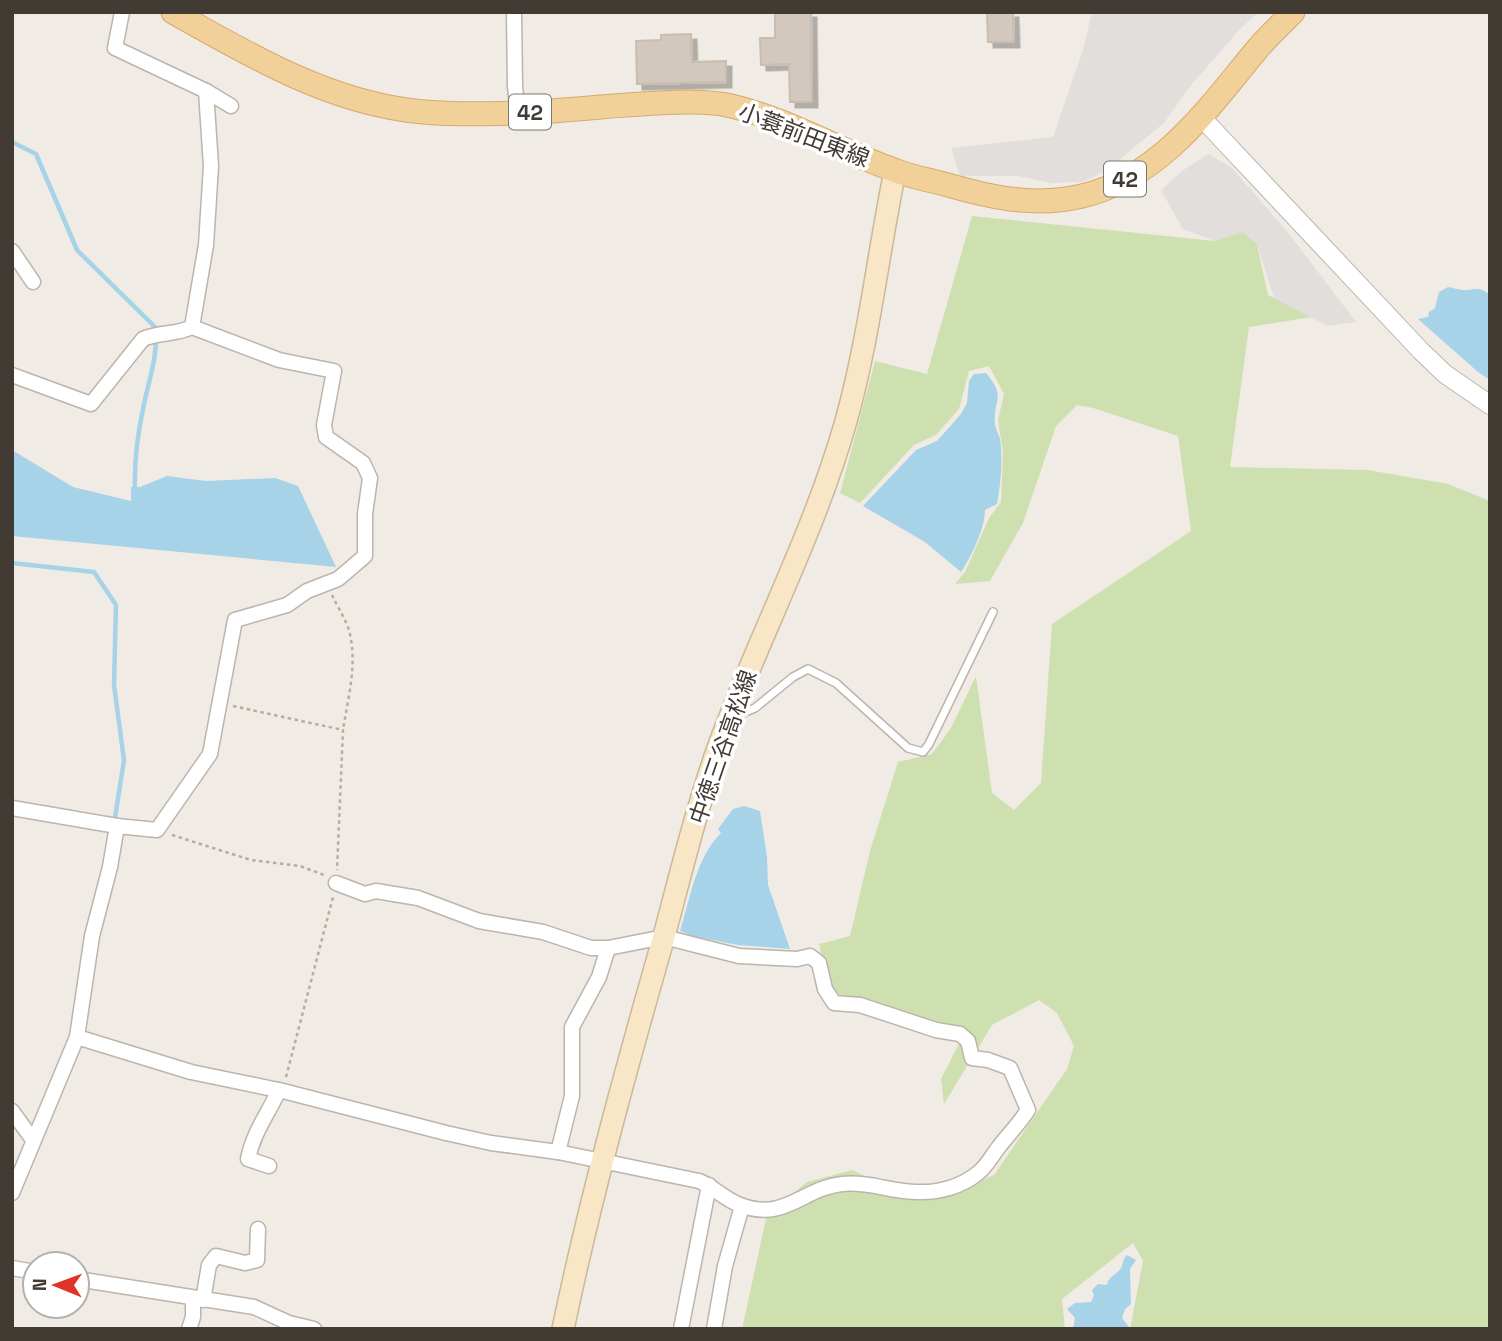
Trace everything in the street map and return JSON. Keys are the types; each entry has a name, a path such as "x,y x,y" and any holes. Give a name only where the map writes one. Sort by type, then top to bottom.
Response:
{"main road":[{"name":"小蓑前田東線","path":"173,12 266,64 362,101 407,110 467,113 518,113 646,103 689,102 723,105 764,114 895,171 981,195 1048,202 1085,195 1124,180 1168,151 1202,118 1257,49 1293,12"},
{"name":"中徳三谷高松線","path":"563,1329 602,1161 703,798 731,717 822,498 846,421 864,351 895,171"}],"street":[{"path":"122,12 115,48 206,91 231,106"},
{"path":"514,12 514,87 518,113"},
{"path":"192,327 206,245 211,166 206,91"},
{"path":"1202,118 1429,358 1454,381 1490,405"},
{"path":"12,251 33,282"},
{"path":"12,375 91,404 143,339 182,332 192,327 279,360 334,371 324,425 326,437 363,463 370,478 365,514 365,556 338,579 307,591 287,605 235,621 210,754 157,830 12,808"},
{"path":"12,1193 76,1037 92,936 110,867 117,826"},
{"path":"76,1037 191,1072 281,1090 491,1143 558,1152 709,1185 722,1197 742,1206 764,1211 789,1206 815,1192 842,1184 917,1192 949,1189 978,1173 1017,1128 1028,1110 1010,1068 988,1060 972,1058 968,1041 960,1034 936,1030 860,1005 834,1003 825,989 819,963 810,956 797,959 738,956 664,937 608,948 591,948 543,932 479,920 418,898 376,891 365,894 336,881"},
{"path":"558,1152 572,1096 572,1027 599,977 608,948"},
{"path":"269,1166 247,1159 259,1124 281,1090"},
{"path":"12,1111 33,1140"},
{"path":"681,1329 709,1185"},
{"path":"714,1329 725,1266 742,1206"},
{"path":"189,1329 209,1265 216,1256 245,1263 257,1260 258,1229"},
{"path":"91,1281 254,1307 289,1323 314,1329"}],"lane":[{"path":"731,717 755,708 793,677 808,669 836,683 908,748 923,752 993,612"}],"path":[{"path":"281,1090 336,881 343,730 352,678 352,651 348,629 328,583"},
{"path":"220,703 343,730"},
{"path":"157,830 251,860 300,866 336,881"}],"green space":[{"path":"972,216 1215,241 1243,231 1257,244 1268,295 1312,317 1249,327 1230,467 1368,470 1448,484 1490,501 1490,1329 1130,1329 1143,1261 1133,1243 1062,1299 1065,1329 742,1329 767,1214 807,1182 852,1170 890,1188 949,1195 994,1175 1067,1069 1074,1046 1057,1013 1039,1000 992,1025 944,1104 941,1079 962,1038 829,991 819,944 850,936 870,851 898,762 932,754 951,728 976,676 992,793 1014,810 1041,783 1052,624 1191,531 1178,436 1077,405 1056,426 1023,523 990,581 955,584 965,572 989,518 1001,502 1003,453 998,420 1004,394 989,366 969,371 959,409 936,435 914,445 860,503 840,493 875,361 927,374"}],"shaded area":[{"path":"1092,12 1259,12 1242,27 1191,85 1164,123 1104,172 1082,182 1051,183 1018,176 960,176 951,148 1053,137 1083,50"},
{"path":"1208,154 1231,167 1290,235 1356,322 1327,326 1274,298 1257,244 1243,232 1215,241 1183,229 1161,190"}],"water":[{"path":"1448,287 1479,289 1490,295 1490,380 1418,319 1428,317 1429,312 1435,308 1439,292"},
{"path":"986,373 998,393 995,423 1001,447 1000,488 997,504 985,510 980,534 961,572 925,542 863,506 916,450 937,441 961,414 967,403 969,381 974,374"},
{"path":"12,450 73,487 131,501 131,487 140,487 167,476 206,481 275,478 298,486 336,567 12,536"},
{"path":"744,806 760,811 768,885 790,949 738,945 680,931 705,854 721,833 718,829 733,809"},
{"path":"1127,1255 1136,1260 1130,1269 1131,1304 1125,1309 1122,1318 1128,1329 1073,1329 1075,1318 1067,1309 1075,1303 1091,1302 1094,1295 1092,1290 1098,1284 1107,1285 1109,1279 1121,1268"}],"building":[{"path":"775,12 811,12 812,102 790,102 789,64 761,65 760,38 775,38"},
{"path":"987,12 1013,12 1014,42 988,42"},
{"path":"691,34 692,62 726,61 726,82 637,84 636,41 661,40 661,35"}],"waterway":[{"path":"12,142 36,154 77,250 155,327 154,358 138,440 135,492"},
{"path":"12,563 94,572 116,605 114,685 124,760 114,824"}]}
